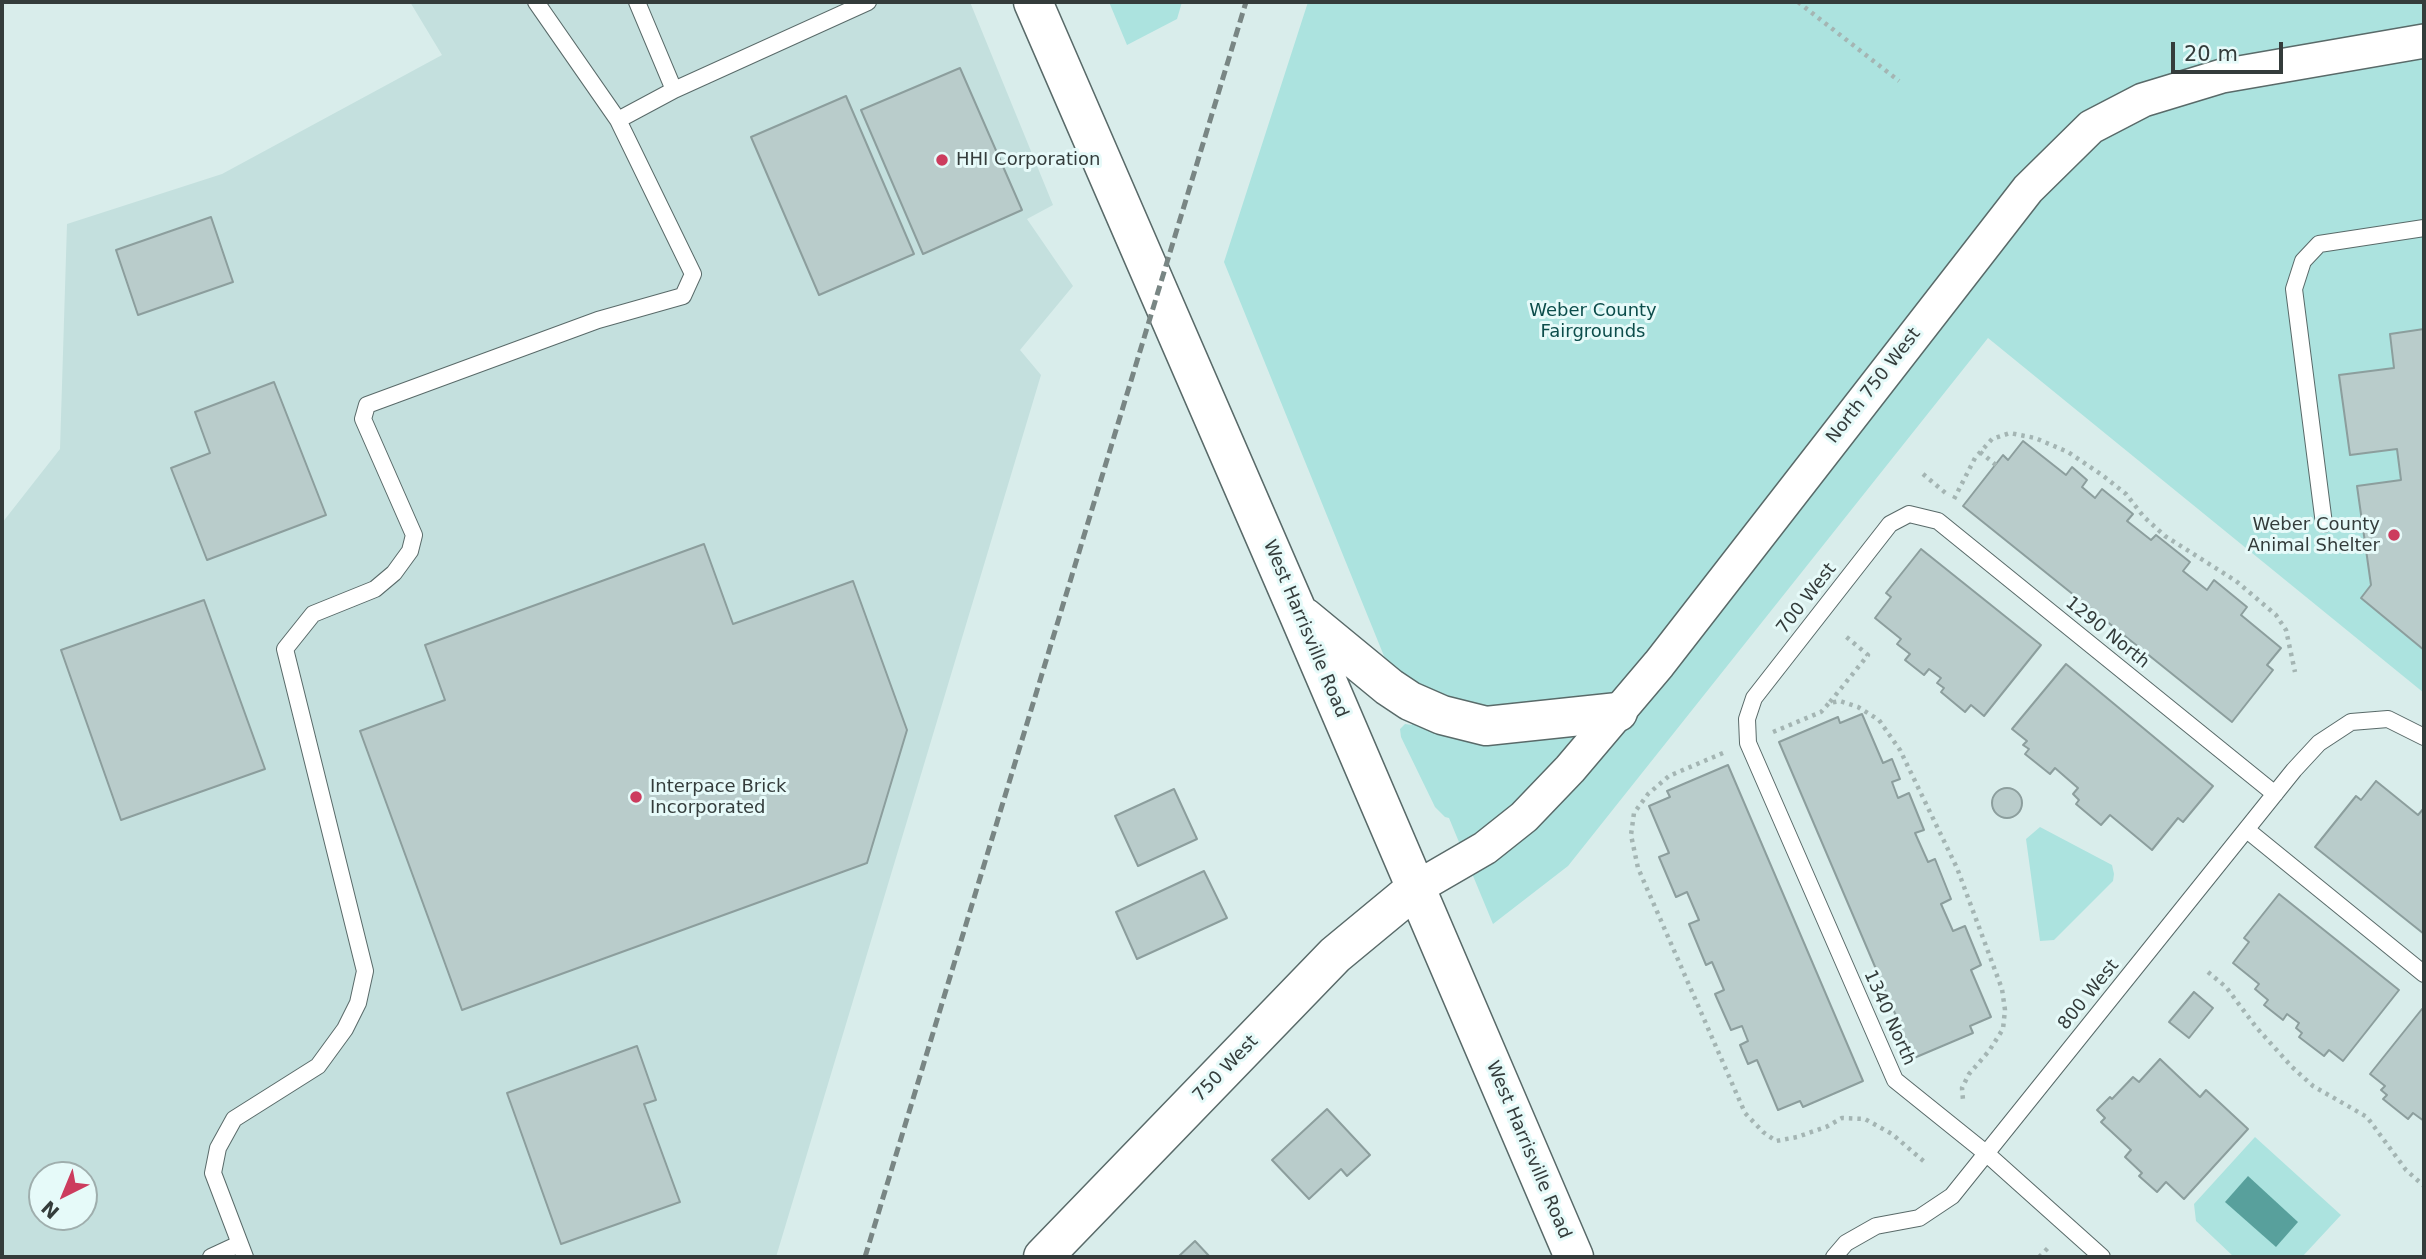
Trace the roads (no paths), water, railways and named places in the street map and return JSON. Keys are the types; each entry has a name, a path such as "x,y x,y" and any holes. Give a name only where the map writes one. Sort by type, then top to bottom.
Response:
{"main road":[{"name":"West Harrisville Road","path":"1033,2 1574,1257"},
{"path":"1298,613 1390,687 1410,701 1443,715 1486,726 1618,712"},
{"name":"750 West","path":"1043,1257 1335,955 1416,888"}],"street":[{"name":"North 750 West","path":"1416,888 1485,848 1524,817 1570,769 1659,664 2028,189 2091,127 2143,100 2222,76 2424,41"}],"lane":[{"path":"211,1257 242,1251 213,1173 218,1148 234,1119 318,1066 345,1029 358,1003 365,971 285,649 313,614 375,589 394,573 410,551 414,536 363,419 367,405 598,320 683,296 693,274 618,120 536,2"},
{"path":"637,2 674,90"},
{"path":"618,120 674,90 868,2"},
{"path":"2324,524 2294,289 2303,261 2319,244 2424,228"},
{"name":"700 West","path":"1747,719 1755,698 1882,534 1891,524 1909,514"},
{"name":"1290 North","path":"1909,514 1938,521 2275,794"},
{"name":"1340 North","path":"1747,719 1748,743 1895,1080 1987,1154 2102,1257"},
{"name":"800 West","path":"1834,1257 1846,1243 1876,1226 1919,1218 1952,1196 2319,743 2351,722 2388,719 2424,737"},
{"path":"2247,830 2424,974"}],"railway":[{"path":"865,1257 1246,2"}],"place":[{"name":"HHI Corporation","path":"942,160"},
{"name":"Weber County Animal Shelter","path":"2394,535"},
{"name":"Interpace Brick Incorporated","path":"636,797"}],"park label":[{"name":"Weber County Fairgrounds","path":"1593,321"}]}
